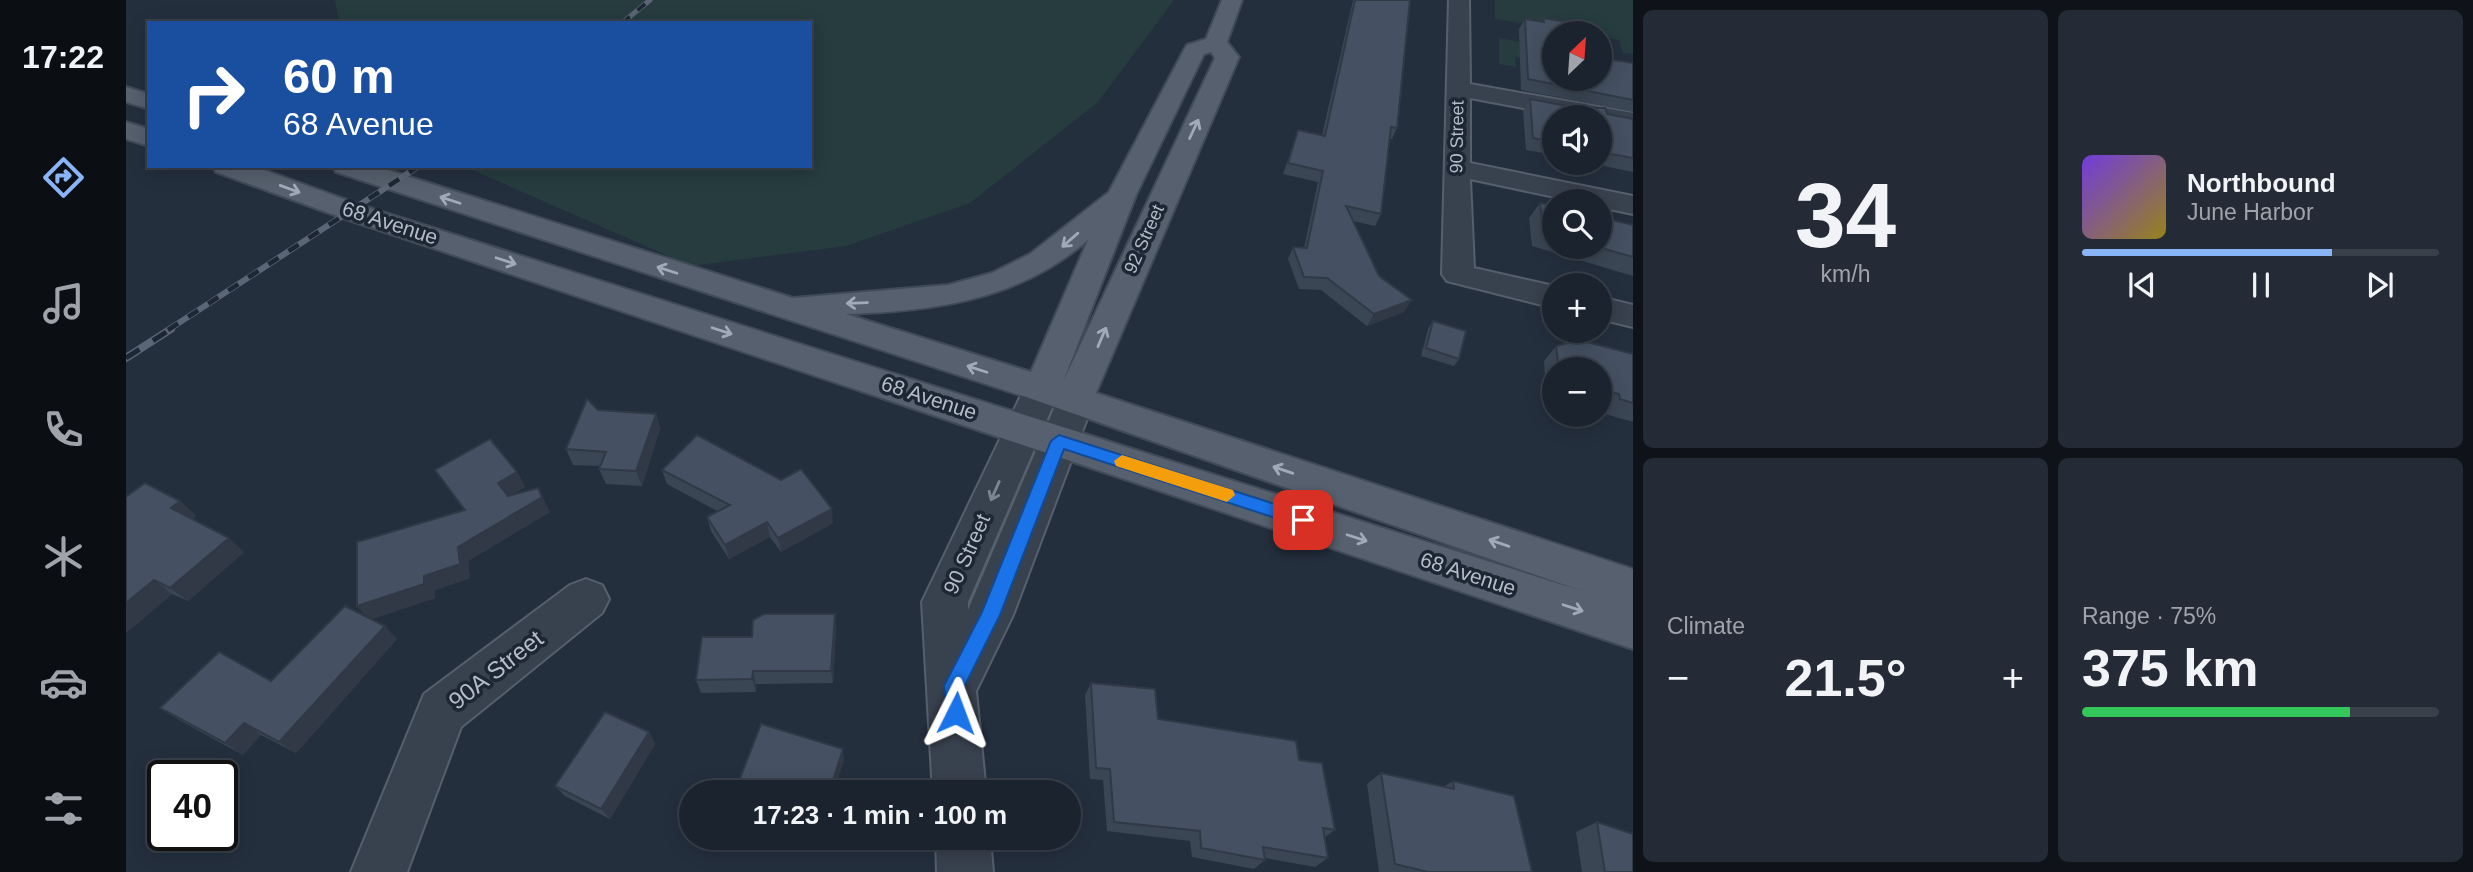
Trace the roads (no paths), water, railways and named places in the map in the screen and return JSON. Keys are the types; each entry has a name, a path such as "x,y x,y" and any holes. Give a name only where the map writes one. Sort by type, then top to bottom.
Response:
{"main road":[{"path":"1215,43 1232,0"},
{"name":"92 Street","path":"1215,43 1227,57 1154,216 1058,395 1122,195 1195,50 1215,43"},
{"path":"126,94 147,101"},
{"path":"126,130 147,137"},
{"name":"68 Avenue","path":"232,168 350,211 1633,628"},
{"name":"68 Avenue","path":"352,168 1058,395 1633,589"},
{"path":"778,306 913,301 987,287 1028,269 1057,251 1122,195"}],"street":[{"name":"90 Street","path":"1459,0 1456,168 1458,274 1542,294"},
{"path":"1458,89 1633,121"},
{"path":"1456,168 1633,205"},
{"path":"1612,311 1633,316"},
{"name":"92 Street","path":"1041,435 1058,395"},
{"name":"90 Street","path":"959,780 954,686 990,615 1041,435"},
{"name":"90A Street","path":"379,872 442,711 586,599"},
{"path":"964,850 965,872"}],"railway":[{"path":"624,21 650,0"},
{"path":"168,330 416,168"},
{"path":"126,358 171,329"}]}
